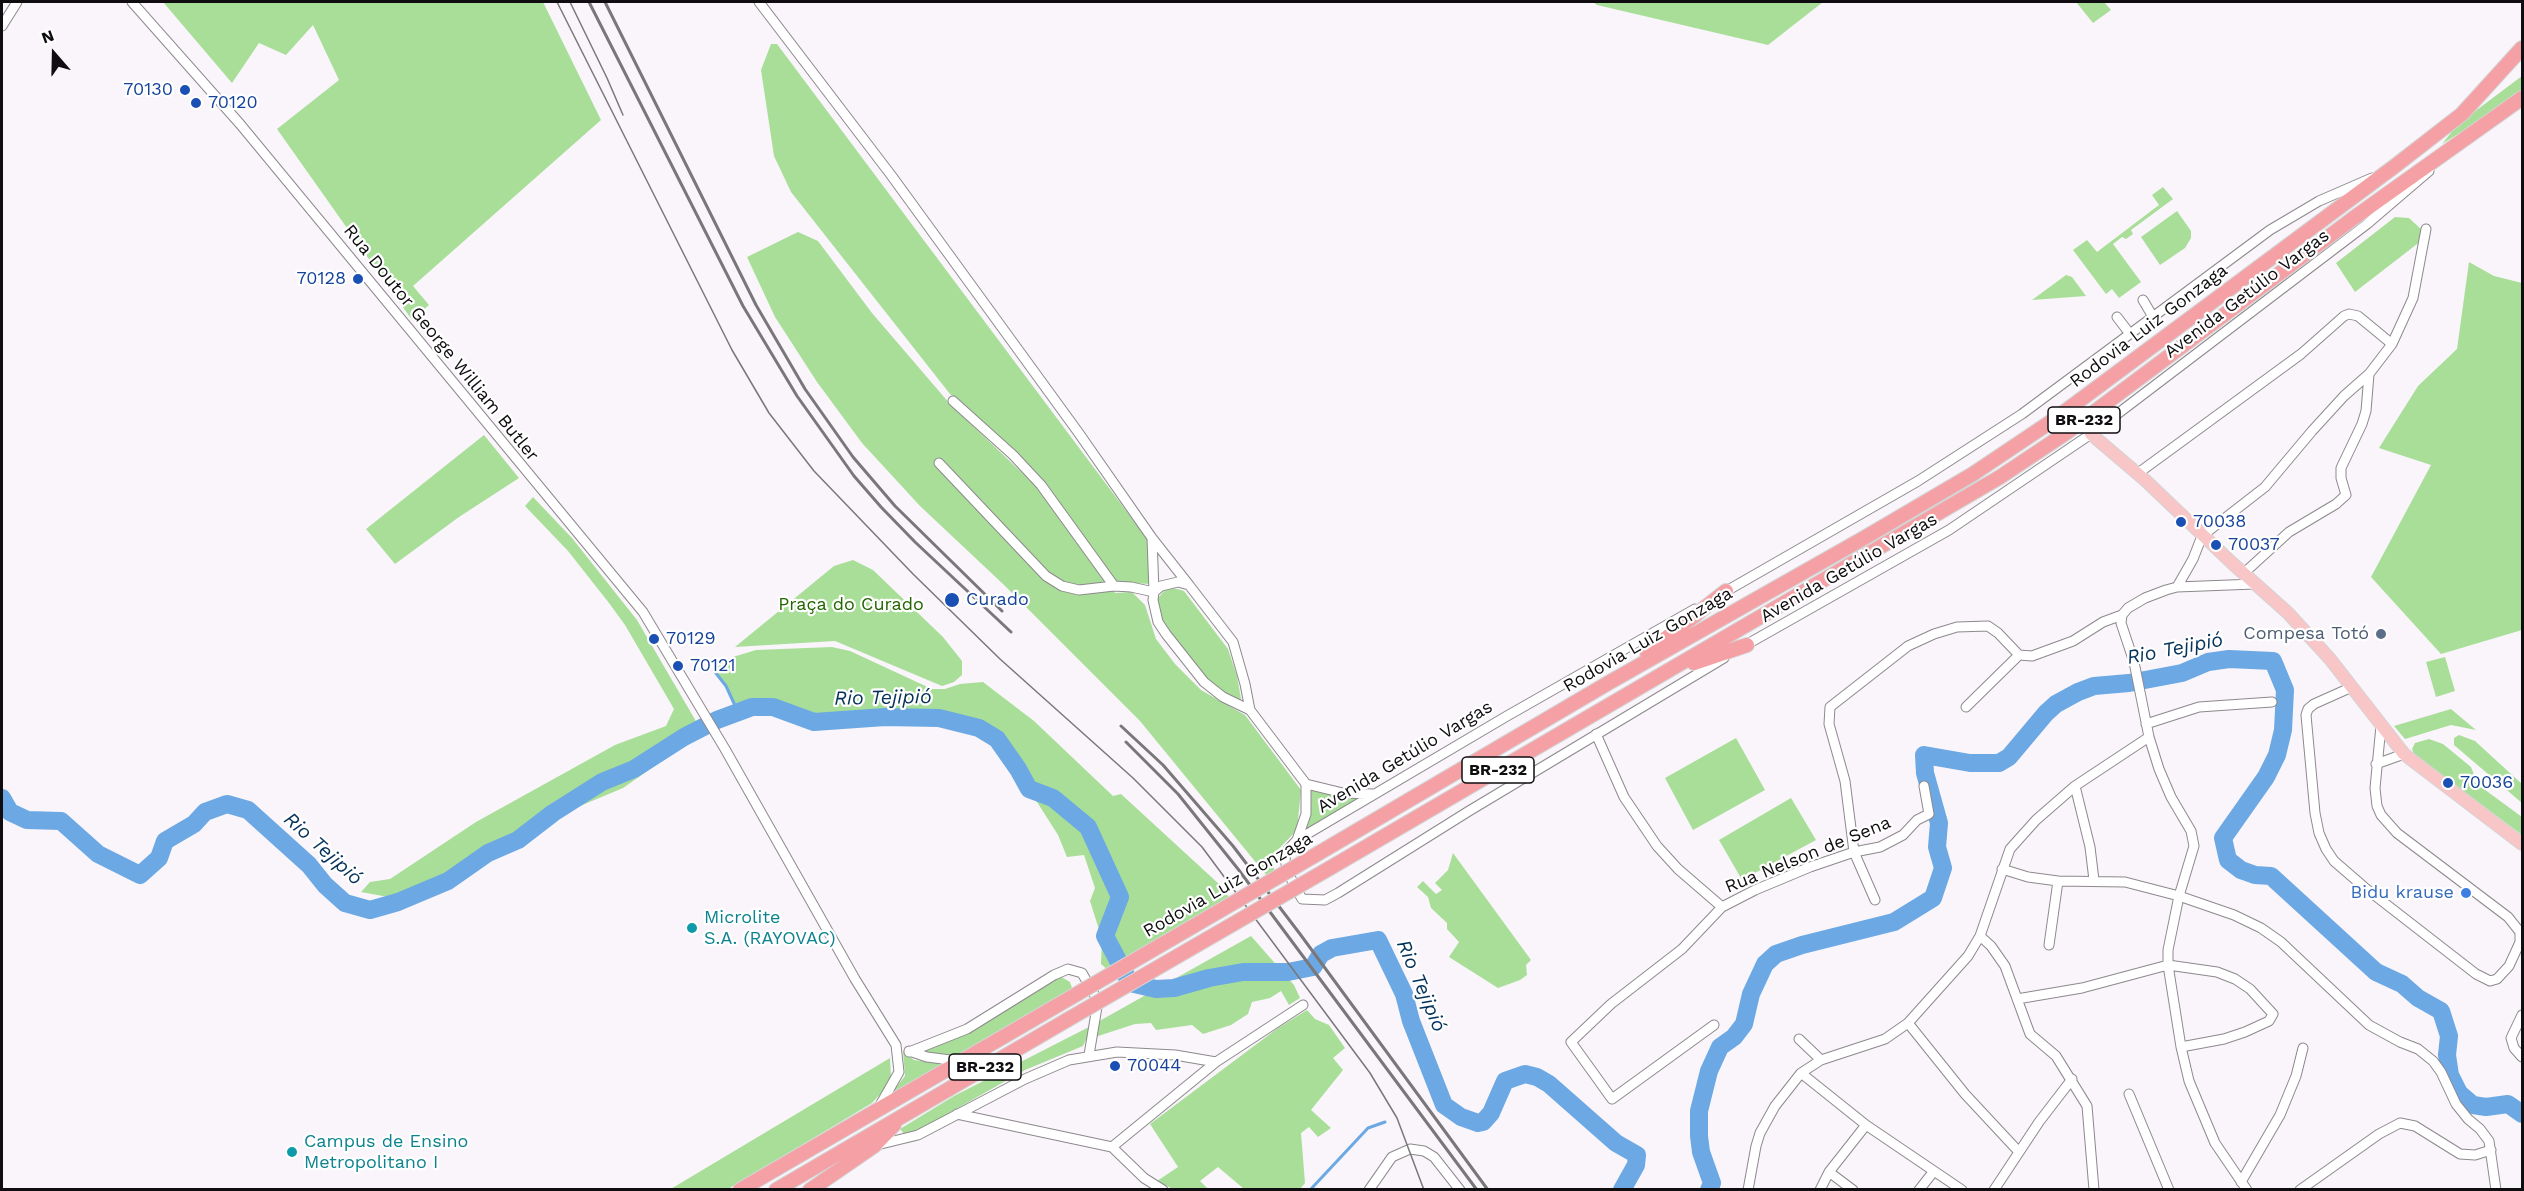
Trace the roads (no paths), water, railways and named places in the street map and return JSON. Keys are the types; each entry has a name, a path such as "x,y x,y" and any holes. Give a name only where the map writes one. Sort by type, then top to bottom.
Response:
{"highway":[{"name":"Rodovia Luiz Gonzaga","path":"740,1190 1610,682 1973,474 2052,421 2462,114 2523,48"},
{"name":"Rodovia Luiz Gonzaga","path":"776,1190 2000,477 2066,434 2295,261 2476,129 2523,98"},
{"path":"1610,682 1726,591"},
{"path":"1667,673 1747,645"},
{"path":"810,1190 874,1146 903,1114"}],"main road":[{"path":"2091,434 2138,474 2317,644 2404,754 2523,844"}],"street":[{"path":"2,26 17,2"},
{"name":"Rua Doutor George William Butler","path":"132,2 240,124 643,612 855,979 896,1045"},
{"path":"759,2 891,175 1152,538 1235,646 1250,710 1306,784 1306,814 1297,840"},
{"name":"Avenida Getúlio Vargas","path":"2388,171 2319,201 2298,213 2022,414 1918,481 1507,716 1297,840 1286,852 1285,860 1289,875 1302,899 1325,900 1596,734 1949,530 2091,434 2367,224 2476,129"},
{"path":"2177,587 2197,552 2202,536 2265,487 2312,431 2344,396 2369,374 2392,345 2413,298 2426,229"},
{"path":"2143,300 2153,317"},
{"path":"2138,474 2301,354 2349,314 2358,316 2392,345"},
{"path":"2117,317 2130,334"},
{"path":"2243,573 2289,532 2336,504 2346,495 2341,478 2341,468 2366,411 2369,374"},
{"path":"953,401 1013,455 1041,485 1114,586"},
{"path":"939,463 1046,576 1062,586 1079,590 1114,586 1131,587 1154,592"},
{"path":"1152,538 1153,600 1158,622 1204,682 1223,698 1250,710"},
{"path":"1154,592 1168,583 1189,585"},
{"path":"1966,707 2019,655 2038,655 2073,641 2103,622 2122,615 2128,608 2145,598 2177,587 2255,584"},
{"path":"2122,615 2123,633 2134,662 2149,736 2164,782 2193,840 2193,853 2169,935 2168,965 2181,1047 2189,1081 2214,1143 2244,1186 2290,1092 2303,1048"},
{"path":"1875,900 1854,852 1845,781 1829,724 1830,707 1908,646 1934,633 1957,627 1988,626 2019,655"},
{"path":"2352,687 2314,704 2308,709 2306,715 2319,833 2334,861 2364,888 2483,979 2490,981 2497,979 2504,973 2520,942 2520,932 2508,917 2386,822 2381,815 2376,798 2376,764 2381,726"},
{"path":"2146,724 2199,707 2272,702"},
{"path":"1596,734 1624,797 1657,846 1678,869 1722,908"},
{"path":"1748,1190 1760,1133 1775,1106 1801,1073 1821,1060 1885,1039 1908,1023 1960,965 1980,936 2010,849 2037,820 2075,786 2149,736"},
{"path":"2376,764 2404,754"},
{"path":"1306,784 1343,794 1376,794"},
{"name":"Rua Nelson de Sena","path":"1714,1025 1612,1099 1571,1042 1611,1004 1682,949 1722,908 1755,890 1854,852 1880,847 1894,841 1917,820 1929,814 1924,786"},
{"path":"2075,786 2090,847 2094,880"},
{"path":"2002,869 2028,877 2058,881 2125,882 2179,896 2234,915 2261,928 2281,942 2369,1025 2418,1049 2433,1061 2441,1072 2456,1104 2486,1135 2491,1150 2496,1190"},
{"path":"2049,945 2058,881"},
{"path":"1980,936 1991,945 2005,966 2030,1034 2056,1056 2072,1079 2089,1113 2094,1190"},
{"path":"2017,999 2082,988 2168,965 2217,972 2235,979 2250,989 2271,1011 2272,1018 2252,1029 2224,1039 2181,1047"},
{"path":"909,1052 967,1029 1054,975 1068,969 1082,973 1098,1001 1089,1055"},
{"path":"1112,1147 1216,1062 1303,1005"},
{"path":"2523,1015 2511,1038 2514,1048 2523,1057"},
{"path":"1908,1023 1965,1094 2019,1152"},
{"path":"1799,1039 1821,1060"},
{"path":"896,1045 909,1052 927,1057 958,1061"},
{"path":"878,1109 899,1072 896,1045"},
{"path":"874,1146 918,1135 1033,1075 1069,1060 1089,1055 1148,1053 1216,1062"},
{"path":"1801,1073 1866,1125 1962,1190"},
{"path":"1994,1190 2039,1122 2072,1079"},
{"path":"2129,1095 2169,1190"},
{"path":"957,1114 1112,1147 1144,1178 1163,1190"},
{"path":"2300,1190 2379,1134 2400,1123 2415,1126 2460,1154 2475,1155 2491,1150"},
{"path":"1820,1190 1829,1172 1866,1125"},
{"path":"1369,1190 1392,1157 1410,1149 1424,1151 1434,1157 1460,1190"},
{"path":"1919,1190 1934,1171"},
{"path":"1829,1172 1853,1190"}],"waterway":[{"name":"Rio Tejipió","path":"1709,1190 1712,1183 1701,1152 1699,1111 1709,1071 1720,1047 1734,1037 1744,1024 1751,994 1765,964 1776,954 1802,945 1894,922 1933,898 1943,868 1937,847 1939,823 1925,773 1924,755 1970,763 1999,763 2009,757 2056,704 2078,692 2094,686 2129,683 2182,673 2208,662 2229,659 2273,661 2285,690 2283,730 2277,755 2266,777 2223,838 2228,860 2241,870 2255,875 2271,876 2376,972 2402,984 2418,998 2441,1011 2449,1036 2447,1055 2450,1075 2459,1093 2473,1105 2486,1107 2508,1104 2522,1114"},
{"path":"715,672 726,686 738,712"},
{"name":"Rio Tejipió","path":"2,798 10,812 27,820 61,821 98,854 140,875 159,858 165,841 194,824 205,812 227,804 248,810 309,865 325,885 345,903 370,910 398,902 448,881 488,853 518,840 553,813 602,782 634,769 684,737 717,720 752,707 773,707 814,722 885,717 939,718 979,728 997,739 1029,789 1053,798 1088,827 1120,897 1105,936 1130,983 1156,989 1174,988 1209,978 1243,972 1288,972 1313,967 1321,954 1332,948 1378,940 1404,994 1411,1021 1444,1105 1461,1117 1478,1123 1483,1122 1491,1113 1505,1081 1525,1074 1537,1077 1549,1084 1616,1143 1637,1155 1636,1165 1622,1190"},
{"path":"1310,1190 1368,1128 1385,1122"}],"tram line":[{"path":"557,2 732,350 769,413 814,471 913,574 1000,659 1133,778 1202,847 1370,1073 1397,1118 1424,1190"},
{"path":"570,2 623,115"}],"railway":[{"path":"589,2 743,306 797,396 854,476 881,507 1011,632"},
{"path":"605,2 756,305 805,389 853,457 895,506 1002,611"},
{"path":"1121,726 1163,765 1233,846 1488,1190"},
{"path":"1126,742 1178,794 1238,869 1477,1190"}],"place":[{"name":"70130","path":"185,90"},
{"name":"70120","path":"196,103"},
{"name":"70128","path":"358,279"},
{"name":"70038","path":"2181,522"},
{"name":"70037","path":"2216,545"},
{"name":"Curado","path":"952,600"},
{"name":"Compesa Totó","path":"2381,634"},
{"name":"70129","path":"654,639"},
{"name":"70121","path":"678,666"},
{"name":"70036","path":"2448,783"},
{"name":"Bidu krause","path":"2466,893"},
{"name":"Microlite S.A. (RAYOVAC)","path":"692,928"},
{"name":"70044","path":"1115,1066"},
{"name":"Campus de Ensino Metropolitano I","path":"292,1152"}],"park label":[{"name":"Praça do Curado","path":"851,605"}]}
